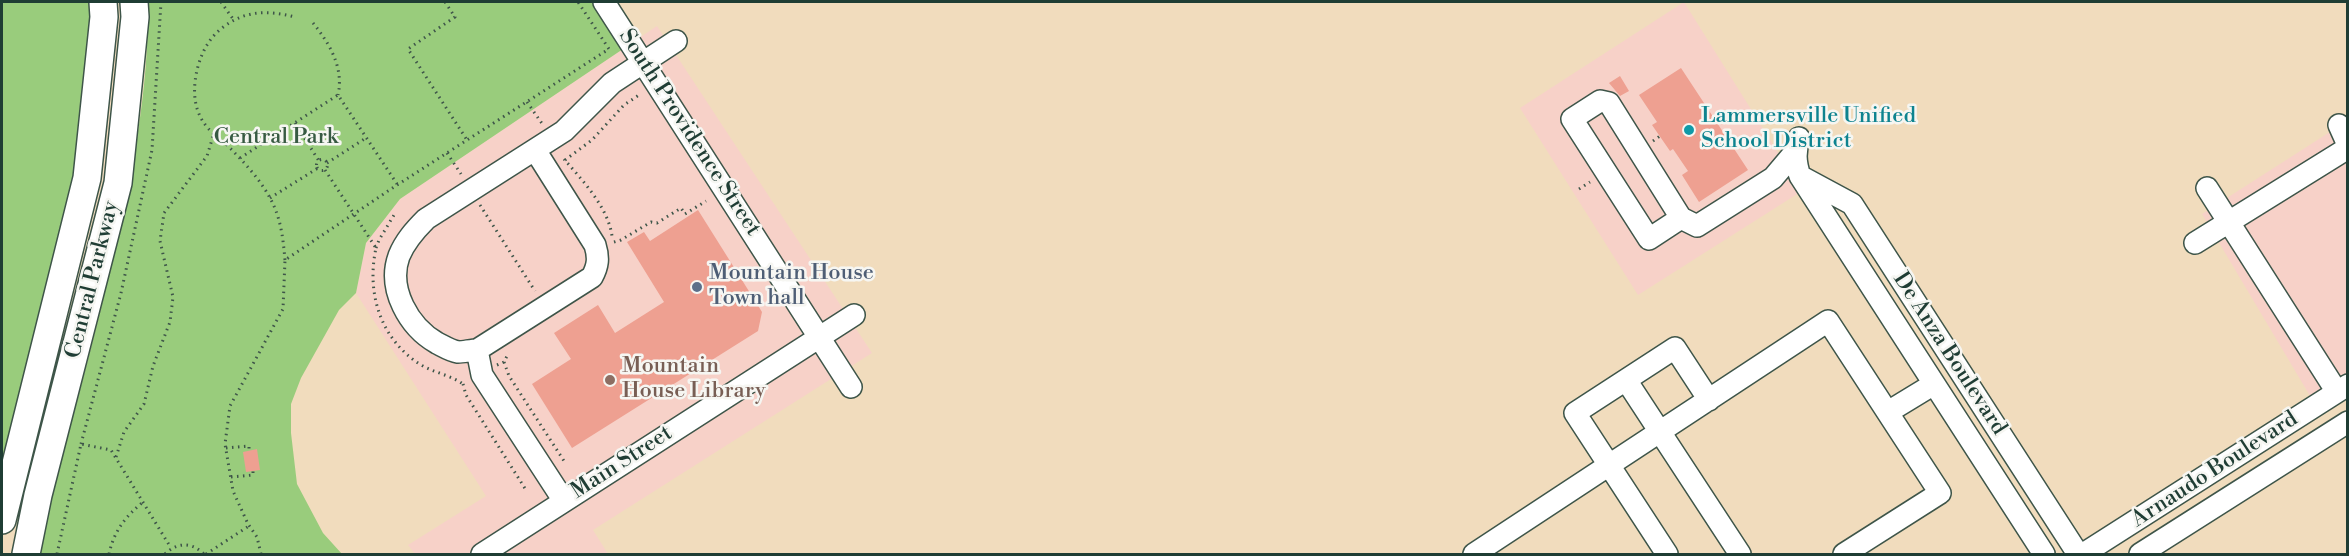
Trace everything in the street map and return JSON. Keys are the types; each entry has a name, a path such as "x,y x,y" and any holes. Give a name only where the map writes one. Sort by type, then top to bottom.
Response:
{"main road":[{"name":"Central Parkway","path":"2,520 87,178 104,17 103,2"},
{"name":"Central Parkway","path":"26,555 38,495 118,183 135,17 134,2"}],"street":[{"name":"South Providence Street","path":"604,2 851,387"},
{"path":"543,144 595,246 598,262 592,277 477,350 457,352 424,335 412,323 404,309 397,275 398,259 412,233 426,219 577,120 612,83 642,61 676,41"},
{"path":"1600,100 1609,103 1681,218 1649,239 1572,119 1600,100"},
{"path":"2195,243 2348,147 2339,124"},
{"name":"De Anza Boulevard","path":"1681,218 1697,226 1773,178 1797,145 1795,164 1800,176 2044,555"},
{"name":"De Anza Boulevard","path":"1800,176 1852,204 2078,555"},
{"path":"2207,188 2342,389"},
{"name":"Main Street","path":"482,555 854,315"},
{"path":"1474,555 1828,321 1940,493 1844,555"},
{"path":"1666,555 1575,413 1675,348 1709,400"},
{"path":"477,350 482,375 564,501"},
{"path":"1626,380 1740,555"},
{"path":"1888,412 1934,384"},
{"name":"Arnaudo Boulevard","path":"2083,555 2342,389"},
{"name":"Arnaudo Boulevard","path":"2140,555 2348,422"}],"path":[{"path":"220,2 233,20"},
{"path":"445,2 455,16 408,49 467,140"},
{"path":"285,260 609,49 579,2"},
{"path":"261,555 257,537 233,491 226,448 230,406 283,309 285,260 283,230 270,198 240,158 204,124 194,100 201,54 214,34 233,20 254,13 274,12 295,17"},
{"path":"240,158 338,95 341,84 336,59 324,36 313,23"},
{"path":"338,95 397,185"},
{"path":"565,160 592,140 624,105 639,95"},
{"path":"527,102 543,144 576,171 610,223 613,242"},
{"path":"295,123 319,161 318,168"},
{"path":"116,457 124,432 144,404 153,366 170,322 174,297 160,241 164,213 207,156 214,133"},
{"path":"325,170 327,163 366,137"},
{"path":"447,153 545,306"},
{"path":"319,161 327,163"},
{"path":"270,198 318,168 325,170 354,213"},
{"path":"376,248 394,215"},
{"path":"504,362 508,376 566,464"},
{"path":"463,384 466,395 526,490"},
{"path":"57,555 81,444 111,450 171,548"},
{"path":"226,448 249,446 249,451"},
{"path":"231,477 253,475 252,471"},
{"path":"108,555 112,540 124,518 143,502"},
{"path":"165,555 171,548 186,545 193,546 205,555 249,525"}],"shaded area":[{"path":"1684,2 1802,191 1638,295 1520,108"},
{"path":"657,26 872,353 593,530 608,554 415,554 408,545 486,496 356,293 366,243 400,199"},
{"path":"2347,121 2347,379 2313,401 2202,214"}],"green space":[{"path":"2,2 91,2 92,42 71,196 2,471"},
{"name":"Central Park","path":"148,2 592,2 623,49 400,199 366,243 356,293 339,310 301,378 291,404 291,433 297,484 323,533 342,554 37,554 41,529 96,329 126,197 138,133 146,68"}],"building":[{"name":"Lammersville Unified School District","path":"1681,68 1748,170 1699,202 1682,175 1688,171 1673,149 1670,151 1652,125 1657,122 1639,95"},
{"path":"1620,76 1629,91 1620,96 1609,83"},
{"path":"698,210 762,312 758,331 572,448 532,384 571,359 554,333 598,305 615,333 664,302 627,242 644,232 650,241"},
{"path":"257,449 260,470 246,472 243,452"}],"place":[{"name":"Lammersville Unified School District","path":"1689,130"},
{"name":"Mountain House Town hall","path":"697,287"},
{"name":"Mountain House Library","path":"610,380"}]}
